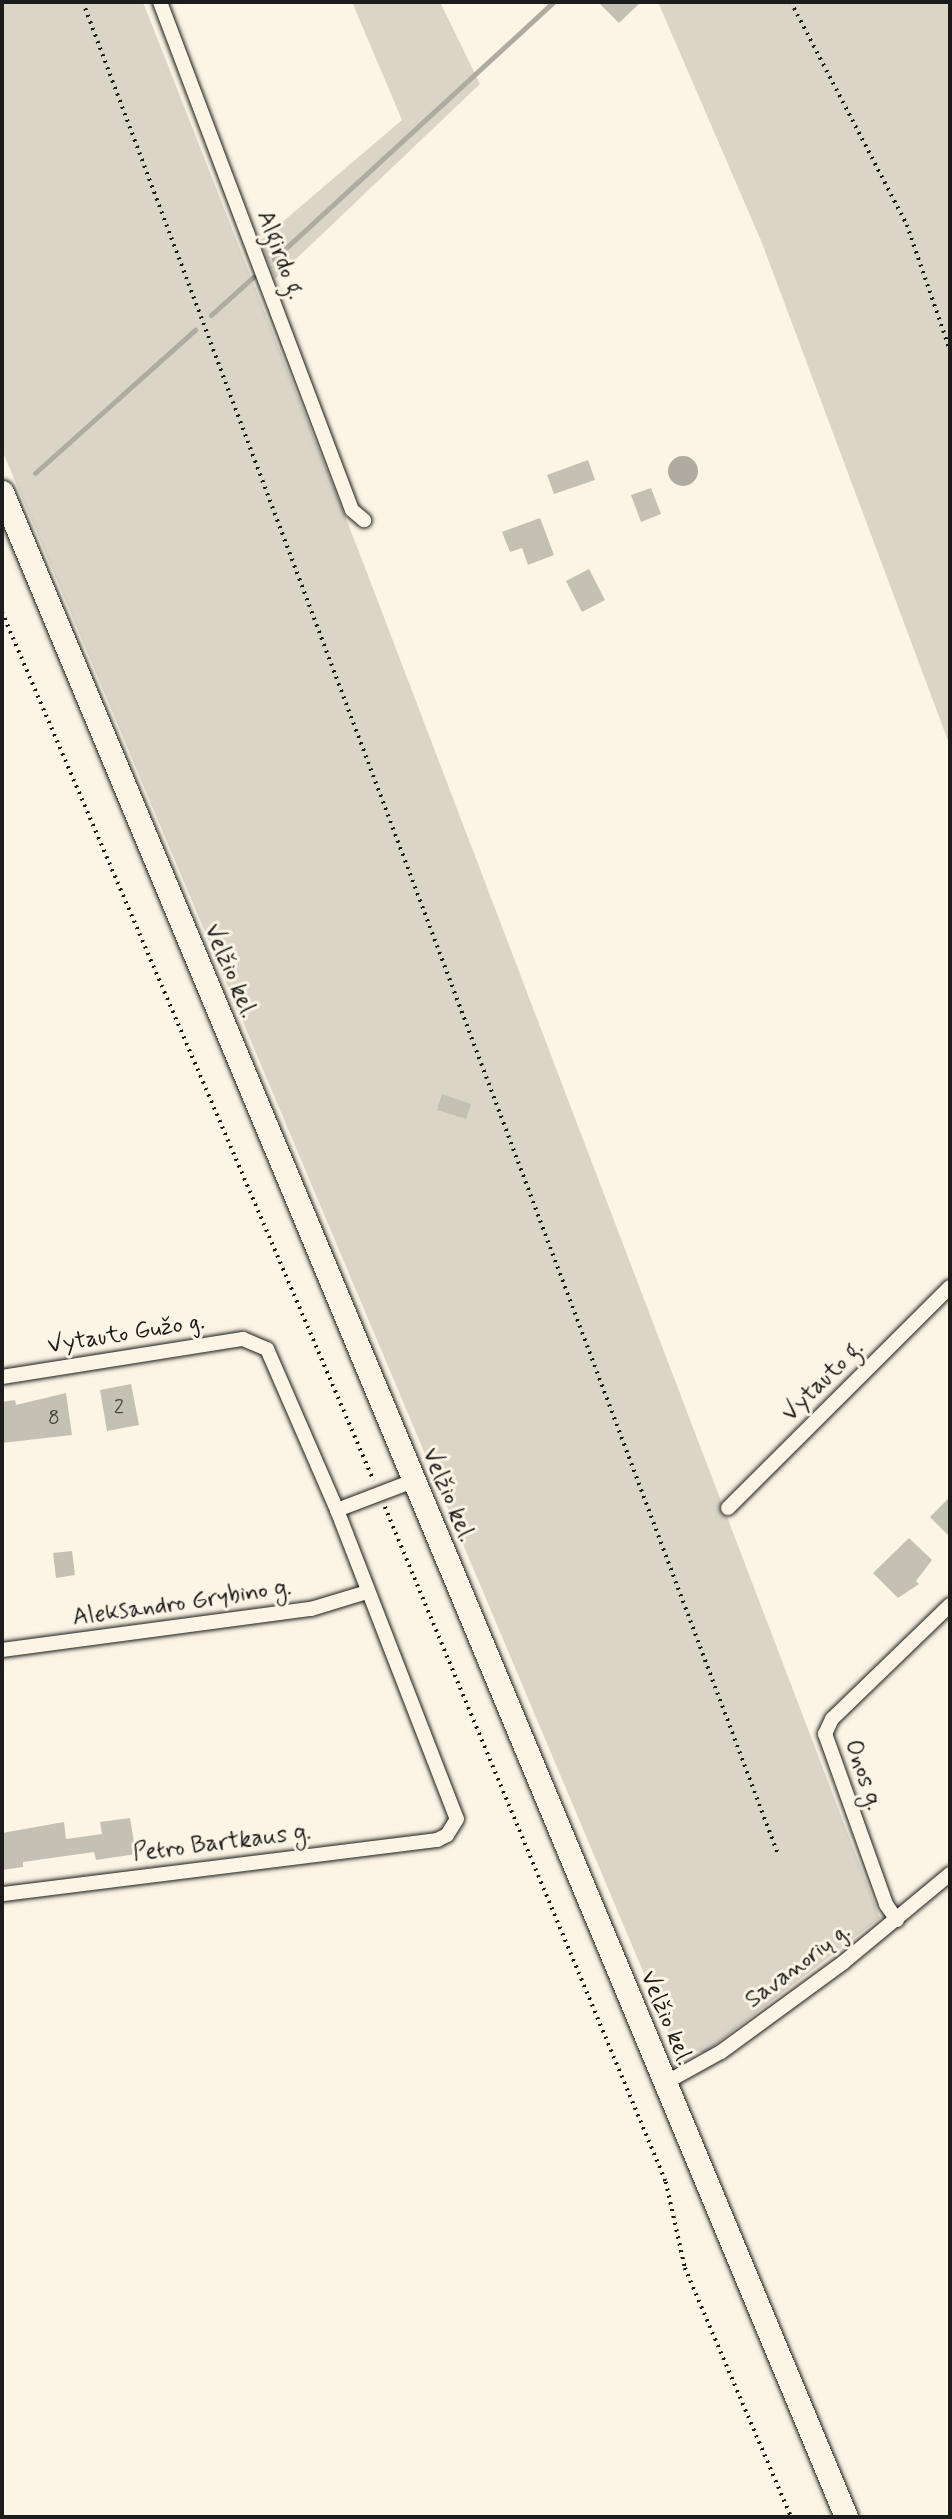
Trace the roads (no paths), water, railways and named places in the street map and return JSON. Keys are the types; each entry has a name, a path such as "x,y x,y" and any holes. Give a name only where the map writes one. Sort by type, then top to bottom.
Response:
{"main road":[{"name":"Velžio kel.","path":"2,492 846,2517"}],"street":[{"name":"Algirdo g.","path":"160,2 352,510 364,520"},
{"name":"Vytauto g.","path":"728,1507 950,1287"},
{"name":"Vytauto Gužo g.","path":"2,1377 243,1339 257,1341 273,1358 337,1510"},
{"path":"367,1592 337,1510 413,1481"},
{"name":"Aleksandro Grybino g.","path":"2,1650 311,1609 367,1592"},
{"name":"Petro Bartkaus g.","path":"2,1894 438,1840 447,1835 457,1811 367,1592"},
{"name":"Onos g.","path":"897,1920 886,1904 827,1751 825,1734 832,1719 950,1605"},
{"name":"Savanorių g.","path":"665,2083 721,2052 897,1920 950,1874"}],"waterway":[{"path":"274,259 553,2"},
{"path":"211,315 253,277"},
{"path":"35,473 195,330"}]}
